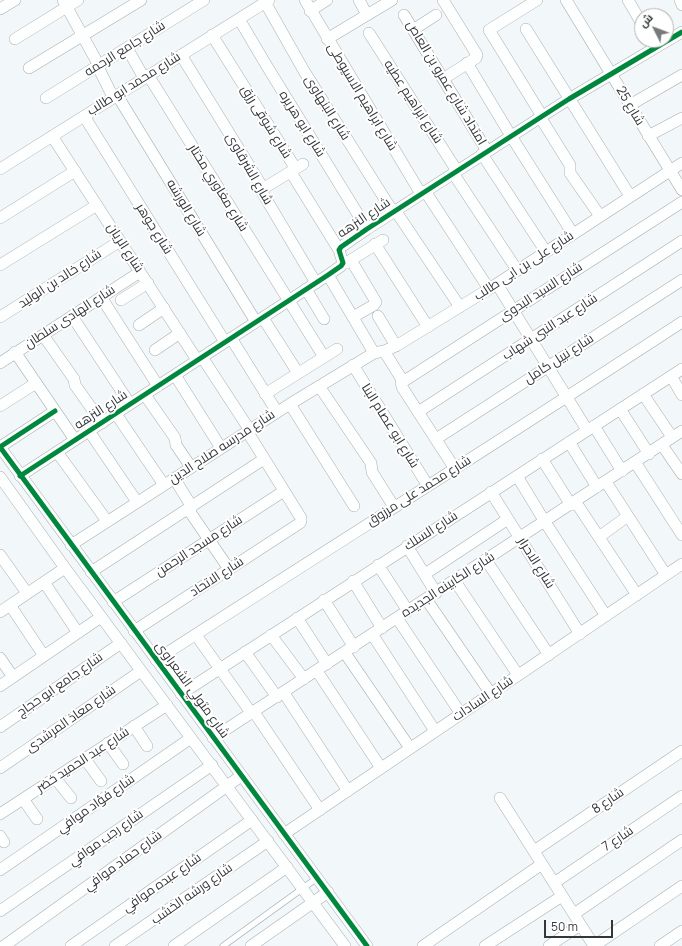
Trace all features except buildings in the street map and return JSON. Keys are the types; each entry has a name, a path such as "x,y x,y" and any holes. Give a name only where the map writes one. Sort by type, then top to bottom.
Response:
{"street":[{"path":"0,9 15,0"},
{"path":"15,39 65,3 78,0"},
{"path":"29,68 141,0"},
{"name":"شارع جامع الرحمه","path":"46,98 204,0"},
{"name":"شارع ابراهيم الاسيوطى","path":"305,0 327,39 423,192 493,286 513,310 567,398 622,471"},
{"path":"310,11 327,0"},
{"path":"359,0 367,15"},
{"path":"327,39 392,0"},
{"path":"443,0 477,53 476,58 443,79"},
{"path":"537,0 489,30 570,165 570,173 600,216"},
{"name":"شارع 25","path":"566,0 682,190"},
{"path":"628,0 634,10"},
{"path":"680,0 682,5"},
{"name":"شارع محمد ابو طالب","path":"0,168 267,1"},
{"name":"شارع البنهاوى","path":"267,1 304,71 394,211 460,307"},
{"name":"شارع الورشه","path":"65,3 115,96 259,320 298,373"},
{"name":"امتداد شارع عمرو بن العاص","path":"404,15 443,79 485,153 546,252"},
{"path":"413,30 436,15"},
{"name":"شارع ابو هريره","path":"239,18 269,70 367,229"},
{"path":"526,29 630,196"},
{"name":"شارع ابراهيم عطيه","path":"369,34 517,270"},
{"name":"شارع شوقى رزق","path":"212,35 294,166 292,174 339,250"},
{"name":"شارع مغاوري مختار","path":"127,48 324,357"},
{"name":"شارع النزهه","path":"20,476 341,266 347,261 339,250 341,247 367,229 569,99 611,74 647,48"},
{"name":"شارع الشرقاوى","path":"181,55 261,185 260,190 316,283"},
{"path":"467,63 573,234"},
{"path":"630,105 682,75"},
{"name":"شارع جوهر","path":"84,116 228,340 277,412"},
{"path":"648,136 682,118"},
{"name":"شارع الريان","path":"52,136 180,333 200,359 248,430 264,459 301,518 300,523"},
{"name":"شارع على بن ابى طالب","path":"379,352 396,346 460,307 682,162"},
{"path":"260,190 303,164"},
{"path":"0,218 75,171"},
{"name":"شارع السيد البدوى","path":"401,383 682,202"},
{"path":"0,265 97,205"},
{"name":"شارع خالد بن الوليد","path":"0,317 120,241"},
{"name":"شارع عبد النبى شهاب","path":"418,412 682,241"},
{"path":"353,317 374,304 376,299 347,261 379,242 428,327"},
{"name":"شارع الهادى سلطان","path":"0,363 140,272"},
{"path":"328,275 353,317 379,352 401,378 402,387 455,469"},
{"name":"شارع نبيل كامل","path":"436,439 682,280"},
{"path":"122,300 148,283"},
{"path":"306,289 324,319"},
{"path":"101,297 158,386"},
{"path":"139,325 164,308"},
{"path":"72,316 130,404"},
{"path":"378,316 396,346"},
{"name":"شارع محمد على مرزوق","path":"156,660 567,398 682,322"},
{"path":"155,350 180,333"},
{"path":"43,335 74,379 74,384 102,423"},
{"path":"265,394 337,349"},
{"path":"16,352 75,440"},
{"name":"شارع مدرسه صلاح الدين","path":"71,545 248,430 353,365 379,352"},
{"name":"شارع ابو عصام البنا","path":"353,365 428,486"},
{"name":"شارع السلك","path":"181,694 682,369"},
{"path":"175,375 221,448"},
{"path":"671,376 682,395"},
{"path":"0,406 36,383"},
{"path":"319,386 371,463 372,472 394,507"},
{"path":"145,394 175,438 176,446 191,467"},
{"path":"643,394 672,437"},
{"path":"290,404 354,506"},
{"path":"620,409 649,454"},
{"path":"0,448 55,411"},
{"path":"116,414 164,484"},
{"path":"89,431 137,502"},
{"name":"شارع الكابينه الجديده","path":"213,738 682,431"},
{"path":"569,442 628,516 666,575"},
{"path":"662,445 682,474"},
{"name":"شارع متولي الشعراوى","path":"0,448 367,946"},
{"path":"57,452 107,522"},
{"path":"91,572 264,459"},
{"path":"542,459 598,537 637,595"},
{"path":"635,462 682,535"},
{"path":"517,476 544,522 606,616"},
{"path":"0,477 4,493 65,568 102,617 343,944 356,930"},
{"path":"174,478 209,540 229,569"},
{"name":"شارع مسجد الرحمن","path":"113,602 284,491"},
{"name":"شارع الاحرار","path":"492,492 580,634"},
{"path":"598,537 628,516"},
{"path":"425,574 508,519"},
{"name":"شارع الاتحاد","path":"134,631 300,523"},
{"path":"407,546 436,593"},
{"path":"0,555 28,593"},
{"path":"486,560 549,655"},
{"name":"شارع السادات","path":"284,834 682,564"},
{"path":"378,565 408,611"},
{"path":"0,612 65,568"},
{"path":"353,581 377,631 435,732"},
{"path":"455,581 518,675"},
{"path":"44,582 78,633"},
{"path":"426,599 491,694"},
{"path":"324,600 349,650 410,748"},
{"path":"10,605 44,656"},
{"path":"0,686 102,617"},
{"path":"297,618 327,664"},
{"path":"397,618 461,714"},
{"path":"196,634 320,810"},
{"path":"271,635 304,679"},
{"name":"شارع جامع ابو حجاج","path":"0,727 121,643"},
{"path":"245,652 280,695 348,791"},
{"path":"0,658 13,677"},
{"name":"شارع معاذ المرشدى","path":"0,768 141,670"},
{"path":"316,671 381,768"},
{"name":"شارع عبد الحميد خضر","path":"0,814 166,705"},
{"path":"134,726 147,746"},
{"name":"شارع فؤاد موافي","path":"0,870 191,738"},
{"path":"108,743 123,764"},
{"name":"شارع 8","path":"534,851 682,751"},
{"path":"85,759 101,781"},
{"name":"شارع رجب موافي","path":"0,911 212,765"},
{"name":"شارع حماد موافي","path":"4,946 241,776"},
{"path":"55,778 70,798"},
{"name":"شارع 7","path":"554,883 682,796"},
{"path":"500,798 594,946 682,886"},
{"path":"22,800 36,819"},
{"name":"شارع عبده موافي","path":"71,946 252,820"},
{"path":"574,914 682,840"},
{"name":"شارع ورشه الخشب","path":"115,946 268,841"},
{"path":"423,946 542,864"},
{"path":"174,946 287,867"},
{"path":"251,946 328,892"},
{"path":"485,946 562,896"},
{"path":"549,946 580,925"},
{"path":"660,946 682,931"}],"lane":[{"path":"223,946 317,878"}],"cycle path":[{"path":"20,476 341,266 343,263 339,250 341,247 367,229 569,99 682,32"},
{"path":"55,411 0,447 367,946"}]}
